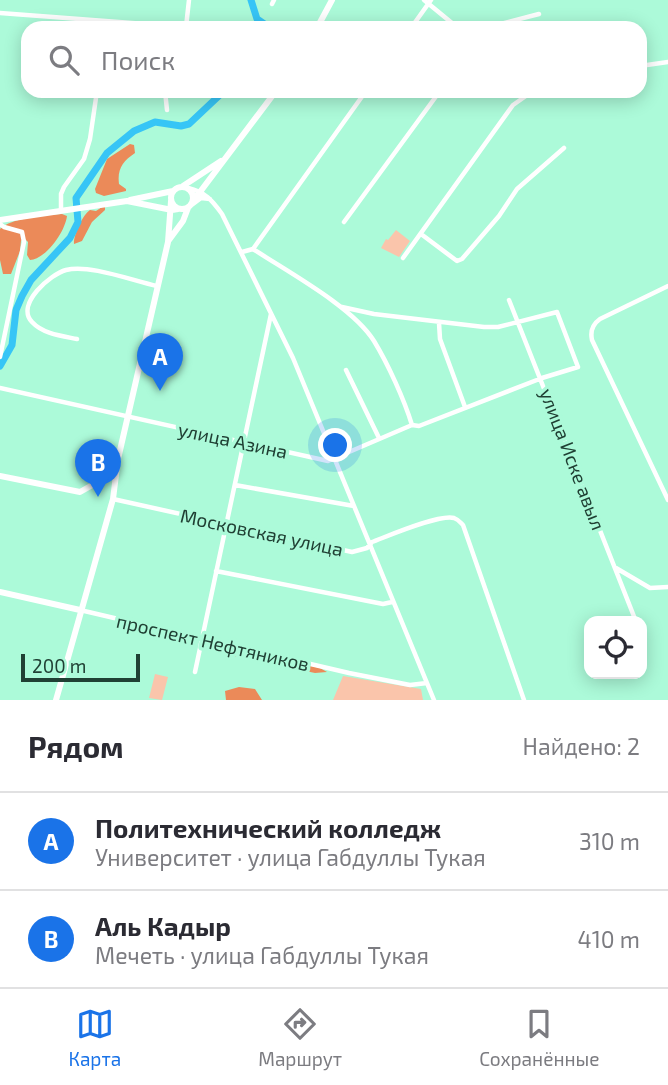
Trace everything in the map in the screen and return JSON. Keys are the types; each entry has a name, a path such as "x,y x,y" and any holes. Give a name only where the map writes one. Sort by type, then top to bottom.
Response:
{"main road":[{"path":"321,21 332,0"},
{"path":"168,242 191,204 271,98"},
{"path":"0,222 173,191 185,187 230,152"},
{"path":"185,187 193,193 191,204"},
{"path":"56,700 113,495 118,459 175,209 171,201 173,191"},
{"path":"127,201 175,209 191,204"},
{"path":"0,476 80,492 110,475 118,459"},
{"path":"102,481 113,484 113,495"},
{"name":"проспект Нефтяников","path":"0,592 80,610"}],"street":[{"path":"187,21 189,0"},
{"path":"415,21 428,1 450,21"},
{"path":"0,13 106,21"},
{"path":"512,21 539,14"},
{"path":"647,65 668,62"},
{"path":"61,210 64,187 84,159 96,98"},
{"path":"166,98 167,110"},
{"path":"242,252 253,249 361,98"},
{"path":"344,222 435,98"},
{"path":"404,258 513,105 523,98"},
{"path":"421,234 457,261 462,259 499,216 517,188 564,148"},
{"path":"209,180 211,199"},
{"path":"185,187 201,191 211,199 242,252 336,458 434,700"},
{"path":"191,204 201,198 211,199"},
{"path":"0,222 4,228 22,232 24,242 0,356"},
{"path":"253,249 342,307 373,340 412,425"},
{"path":"78,339 51,334 31,321 28,314 31,301 51,276 83,268 158,287"},
{"path":"668,286 600,319 593,325 591,336 668,500"},
{"name":"улица Иске авыл","path":"509,300 634,616"},
{"path":"342,307 439,323 498,327 519,322"},
{"name":"улица Азина","path":"0,388 328,461 412,425 419,426 542,378 578,367 556,312 519,322"},
{"path":"195,672 271,313"},
{"path":"439,323 440,339 465,407"},
{"path":"346,370 379,438"},
{"path":"235,485 354,506"},
{"name":"Московская улица","path":"113,495 346,551 358,551 372,542 448,518 457,519 463,525 524,700"},
{"path":"616,568 650,588 668,587"},
{"path":"216,571 383,604 392,601"},
{"name":"проспект Нефтяников","path":"80,610 201,640 410,685 427,683"}],"shaded area":[{"path":"130,144 134,145 135,153 124,162 119,174 119,184 126,191 104,196 96,193 95,189 107,159"},
{"path":"105,207 105,210 92,222 82,241 74,244 84,216 90,210 96,211"},
{"path":"62,214 67,216 65,222 59,237 48,250 30,260 27,255 28,242 24,238 11,274 3,274 0,229 20,220"},
{"path":"396,230 410,241 399,257 381,248"},
{"path":"230,650 320,668 327,672 315,673 233,656"},
{"path":"155,674 168,677 162,700 149,698"},
{"path":"343,676 421,689 423,700 333,700"},
{"path":"239,687 255,689 262,700 226,700 225,691"}],"waterway":[{"path":"251,0 260,21"},
{"path":"0,366 12,345 16,310 22,296 31,280 70,238 78,222 76,198 107,153 134,131 155,122 181,126 189,124 217,98"}],"place":[{"name":"Политехнический колледж","path":"160,391"},
{"name":"Аль Кадыр","path":"98,497"}]}
